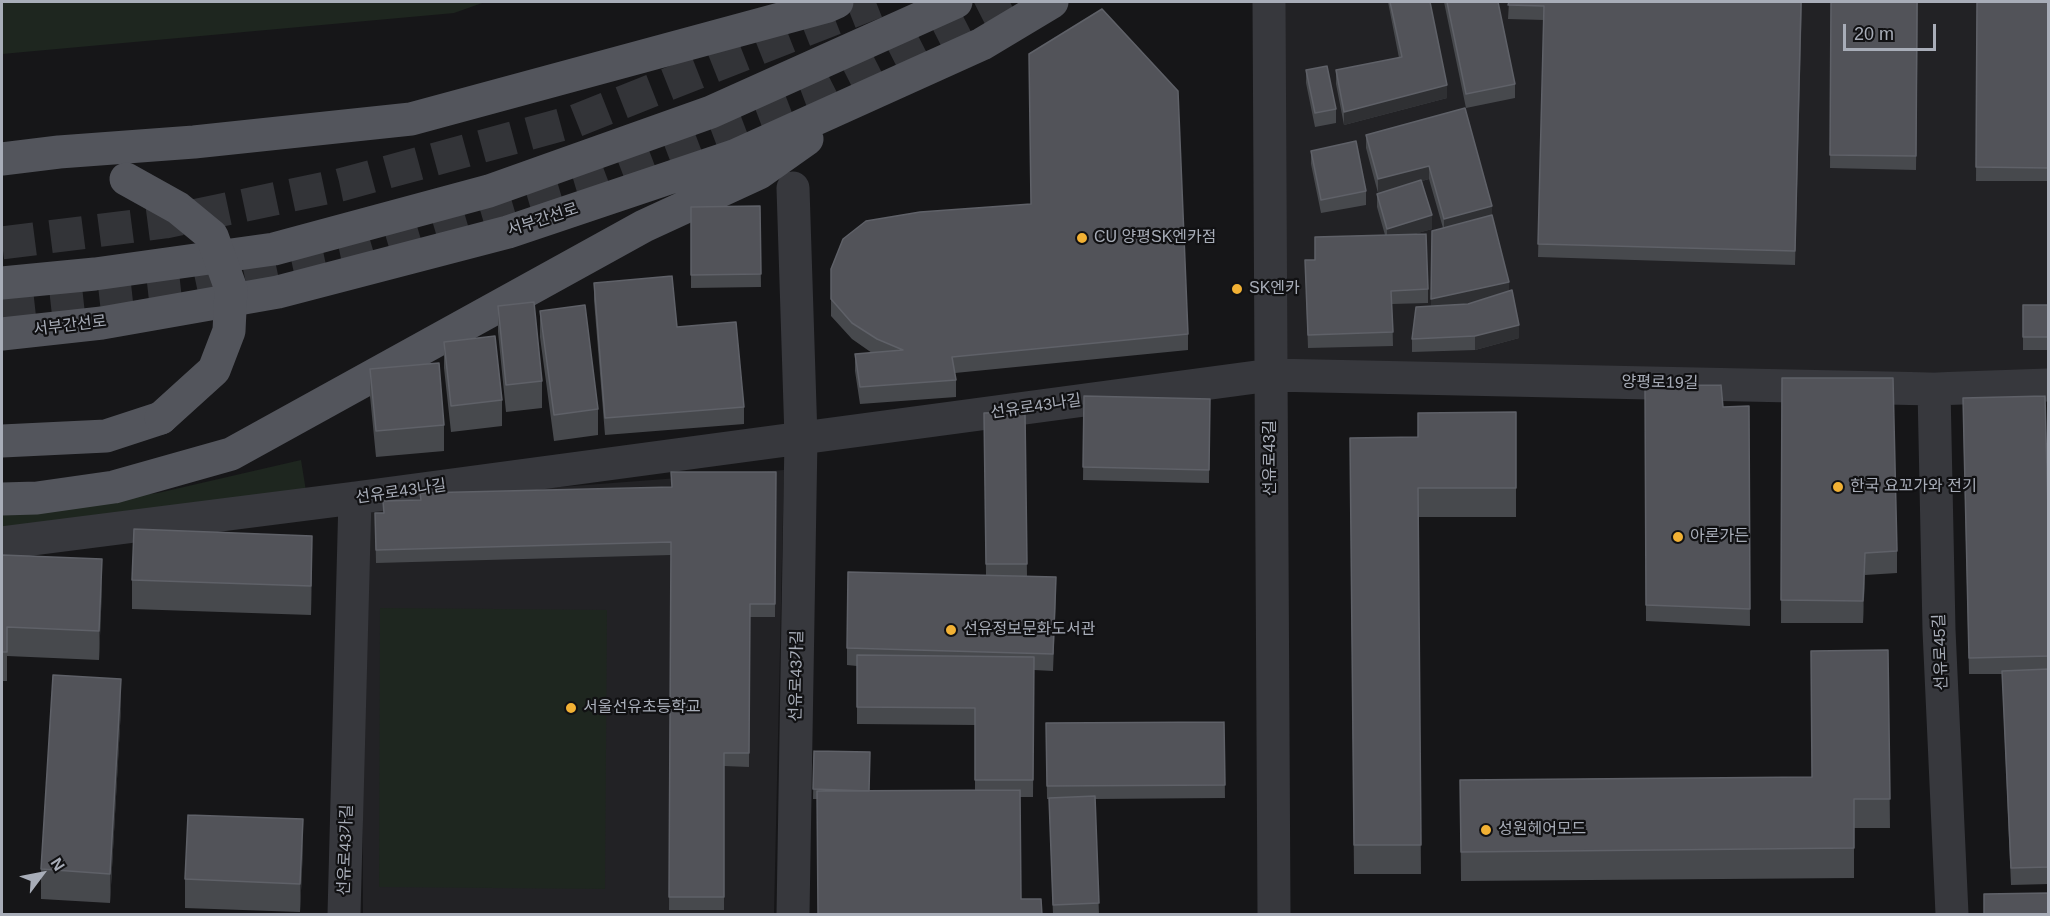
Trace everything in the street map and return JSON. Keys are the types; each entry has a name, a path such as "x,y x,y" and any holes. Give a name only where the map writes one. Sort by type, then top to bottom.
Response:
{"main road":[{"path":"2,159 411,119 837,2"},
{"path":"2,283 95,274 274,249 489,191 711,112 956,2"},
{"name":"서부간선로","path":"2,334 102,323 278,292 508,232 734,156 982,44 1052,2"},
{"path":"2,499 37,498 114,487 231,454 644,226 759,172 870,94"},
{"path":"11,443 106,436 161,418 214,370 229,331 231,289 212,236 178,208 126,179 58,152"}],"street":[{"name":"선유로43길","path":"1269,2 1274,915"},
{"path":"794,188 801,438"},
{"name":"양평로19길","path":"1271,375 1935,389 2049,385"},
{"name":"선유로43나길","path":"2,543 1271,375"},
{"name":"선유로45길","path":"1935,389 1940,630 1952,915"},
{"name":"선유로43가길","path":"793,915 801,438"},
{"name":"선유로43가길","path":"344,915 355,498"}],"shaded area":[{"path":"2,2 485,2 454,13 2,54"},
{"path":"1269,2 2048,2 2048,372 1271,375"},
{"path":"301,460 310,516 2,556 2,506 51,504 158,493"},
{"name":"서울선유초등학교","path":"784,470 774,914 363,914 362,502"},
{"path":"380,608 607,610 605,889 379,887"}],"building":[{"path":"1390,2 1430,2 1447,85 1344,112 1336,70 1402,57"},
{"path":"1447,2 1498,2 1515,84 1466,94"},
{"path":"1509,2 1801,2 1795,251 1538,244 1544,6 1508,5"},
{"path":"1831,2 1917,2 1916,156 1830,155"},
{"path":"1977,2 2049,2 2049,168 1976,167"},
{"path":"1102,9 1178,91 1188,334 952,357 956,380 860,387 855,354 903,350 877,339 852,323 831,299 831,269 843,239 866,221 920,212 1031,204 1029,54"},
{"path":"1327,66 1336,109 1315,113 1306,70"},
{"path":"1465,108 1492,206 1444,219 1429,166 1378,179 1366,135"},
{"path":"1356,141 1366,191 1321,200 1311,151"},
{"path":"1421,180 1432,215 1387,229 1377,194"},
{"path":"760,206 761,274 691,275 691,207"},
{"path":"1492,215 1509,282 1431,299 1432,231"},
{"path":"1426,234 1428,289 1391,291 1393,332 1308,335 1305,260 1315,260 1315,237"},
{"path":"672,276 677,327 736,322 744,407 605,418 594,283"},
{"path":"1512,290 1519,325 1475,336 1412,339 1416,307 1468,304"},
{"path":"534,302 542,381 506,385 498,306"},
{"path":"585,305 598,409 554,415 540,311"},
{"path":"2023,305 2049,305 2049,337 2023,337"},
{"path":"495,336 502,400 451,406 444,342"},
{"path":"439,363 444,425 376,431 370,369"},
{"name":"한국 요꼬가와 전기","path":"1782,378 1893,378 1897,551 1865,553 1863,601 1781,600"},
{"path":"1721,385 1723,407 1749,406 1750,609 1646,605 1645,386"},
{"path":"1084,396 1210,399 1209,470 1083,467"},
{"path":"2045,396 2049,656 1969,658 1963,398"},
{"path":"1025,412 1027,564 986,564 984,413"},
{"path":"1516,412 1516,488 1418,488 1421,845 1354,845 1350,438 1418,437 1418,413"},
{"path":"671,472 776,472 775,604 750,604 749,753 724,753 724,897 669,897 671,542 376,550 375,513 384,513 383,501 421,500 420,493 672,487"},
{"path":"134,529 312,536 311,586 132,580"},
{"path":"2,555 102,559 99,631 7,627 7,652 2,652"},
{"name":"선유정보문화도서관","path":"848,572 1056,577 1053,654 847,648"},
{"path":"1888,650 1890,799 1854,799 1854,848 1461,852 1460,780 1812,777 1811,651"},
{"path":"857,655 1034,657 1033,780 975,780 975,708 857,707"},
{"path":"2049,669 2049,867 2011,868 2002,671"},
{"path":"53,675 121,679 110,874 41,869"},
{"path":"1224,722 1225,785 1047,786 1046,723"},
{"path":"814,751 870,752 869,791 813,789"},
{"path":"1020,790 1021,899 1041,899 1042,915 818,915 817,791"},
{"path":"1095,796 1099,903 1053,905 1049,798"},
{"path":"188,815 303,819 300,884 185,879"},
{"path":"2049,893 2049,915 1984,915 1984,894"}],"tunnel":[{"path":"2,243 165,222 340,185 575,121 876,2"},
{"path":"2,309 184,289 369,250 586,186 831,93 1010,2"}],"place":[{"name":"CU 양평SK엔카점","path":"1082,238"},
{"name":"SK엔카","path":"1237,289"},
{"name":"한국 요꼬가와 전기","path":"1838,487"},
{"name":"아론가든","path":"1678,537"},
{"name":"선유정보문화도서관","path":"951,630"},
{"name":"서울선유초등학교","path":"571,708"},
{"name":"성원헤어모드","path":"1486,830"}]}
